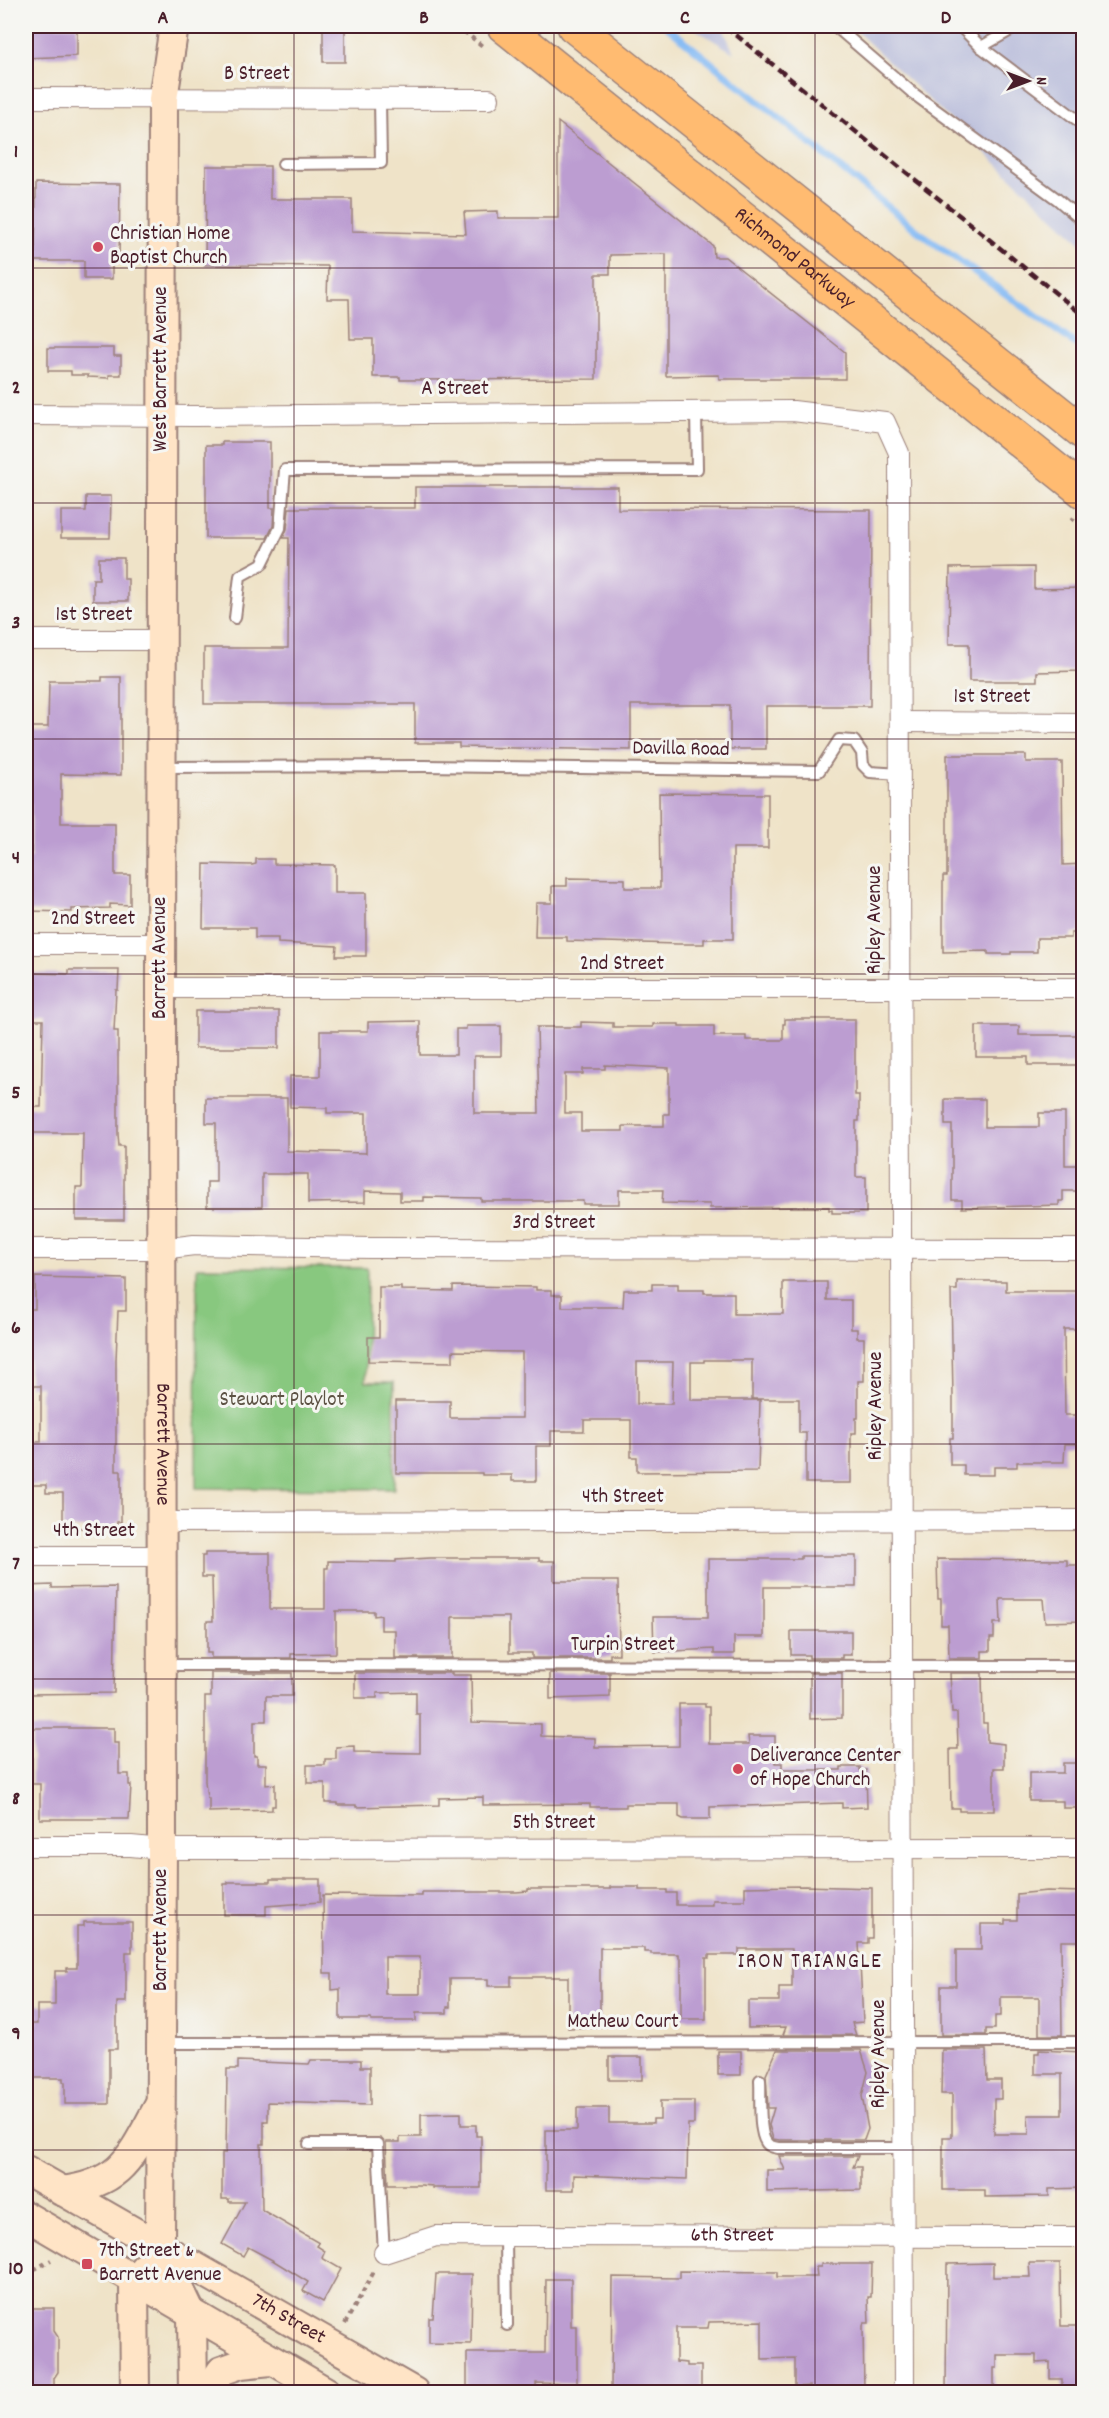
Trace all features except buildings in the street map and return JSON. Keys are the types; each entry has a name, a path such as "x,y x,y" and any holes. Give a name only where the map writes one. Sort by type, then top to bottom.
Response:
{"highway":[{"name":"Richmond Parkway","path":"504,26 1083,492"},
{"path":"574,26 1083,433"}],"main road":[{"name":"West Barrett Avenue","path":"162,640 163,99 174,26"},
{"name":"Barrett Avenue","path":"162,640 160,2248 192,2315 193,2392"},
{"path":"61,2191 87,2187 108,2178 129,2158 161,2102"},
{"path":"26,2170 160,2248 134,2281 135,2392"},
{"path":"26,2216 134,2281"},
{"name":"7th Street","path":"160,2248 414,2392"},
{"name":"7th Street","path":"134,2281 327,2392"},
{"path":"208,2392 221,2371 241,2364 271,2361"}],"street":[{"name":"B Street","path":"26,98 489,99"},
{"name":"A Street","path":"26,415 793,411 885,422"},
{"name":"Ripley Avenue","path":"885,422 899,453 904,2392"},
{"name":"1st Street","path":"26,640 162,640"},
{"name":"1st Street","path":"900,722 1083,723"},
{"name":"2nd Street","path":"26,944 161,944"},
{"name":"2nd Street","path":"161,988 1083,988"},
{"name":"3rd Street","path":"26,1249 162,1249 194,1245 370,1248 1083,1249"},
{"name":"4th Street","path":"162,1522 1083,1520"},
{"name":"4th Street","path":"26,1556 162,1556"},
{"name":"5th Street","path":"26,1846 131,1846 162,1849 1083,1848"},
{"name":"6th Street","path":"384,2253 436,2236 1083,2237"}],"lane":[{"path":"835,26 914,94 1057,199 1083,222"},
{"path":"960,26 981,47 1083,126"},
{"path":"981,47 1018,26"},
{"path":"283,164 381,163 380,99"},
{"path":"235,618 240,576 262,564 280,528 285,470 697,469 696,412"},
{"name":"Davilla Road","path":"162,767 424,766 819,771 839,740 854,741 862,753 863,765 870,772 900,774"},
{"name":"Turpin Street","path":"162,1665 1083,1666"},
{"name":"Mathew Court","path":"162,2043 1083,2042"},
{"path":"760,2080 762,2133 771,2147 904,2148"},
{"path":"309,2144 378,2144 384,2253"},
{"path":"506,2236 507,2325"}],"path":[{"path":"26,2274 49,2262 57,2253"},
{"path":"333,2346 384,2253"}],"shaded area":[{"path":"690,26 722,26 734,53"},
{"path":"851,26 1083,26 1083,245"}],"green space":[{"name":"Stewart Playlot","path":"197,1267 367,1268 366,1382 394,1382 394,1489 196,1488"}],"waterway":[{"path":"666,26 919,232 1084,350"}],"railway":[{"path":"725,26 1084,316"}],"place":[{"name":"Christian Home Baptist Church","path":"98,247"},
{"name":"Deliverance Center of Hope Church","path":"738,1769"},
{"name":"7th Street & Barrett Avenue","path":"87,2264"}],"district":[{"name":"IRON TRIANGLE","path":"810,1962"}]}
